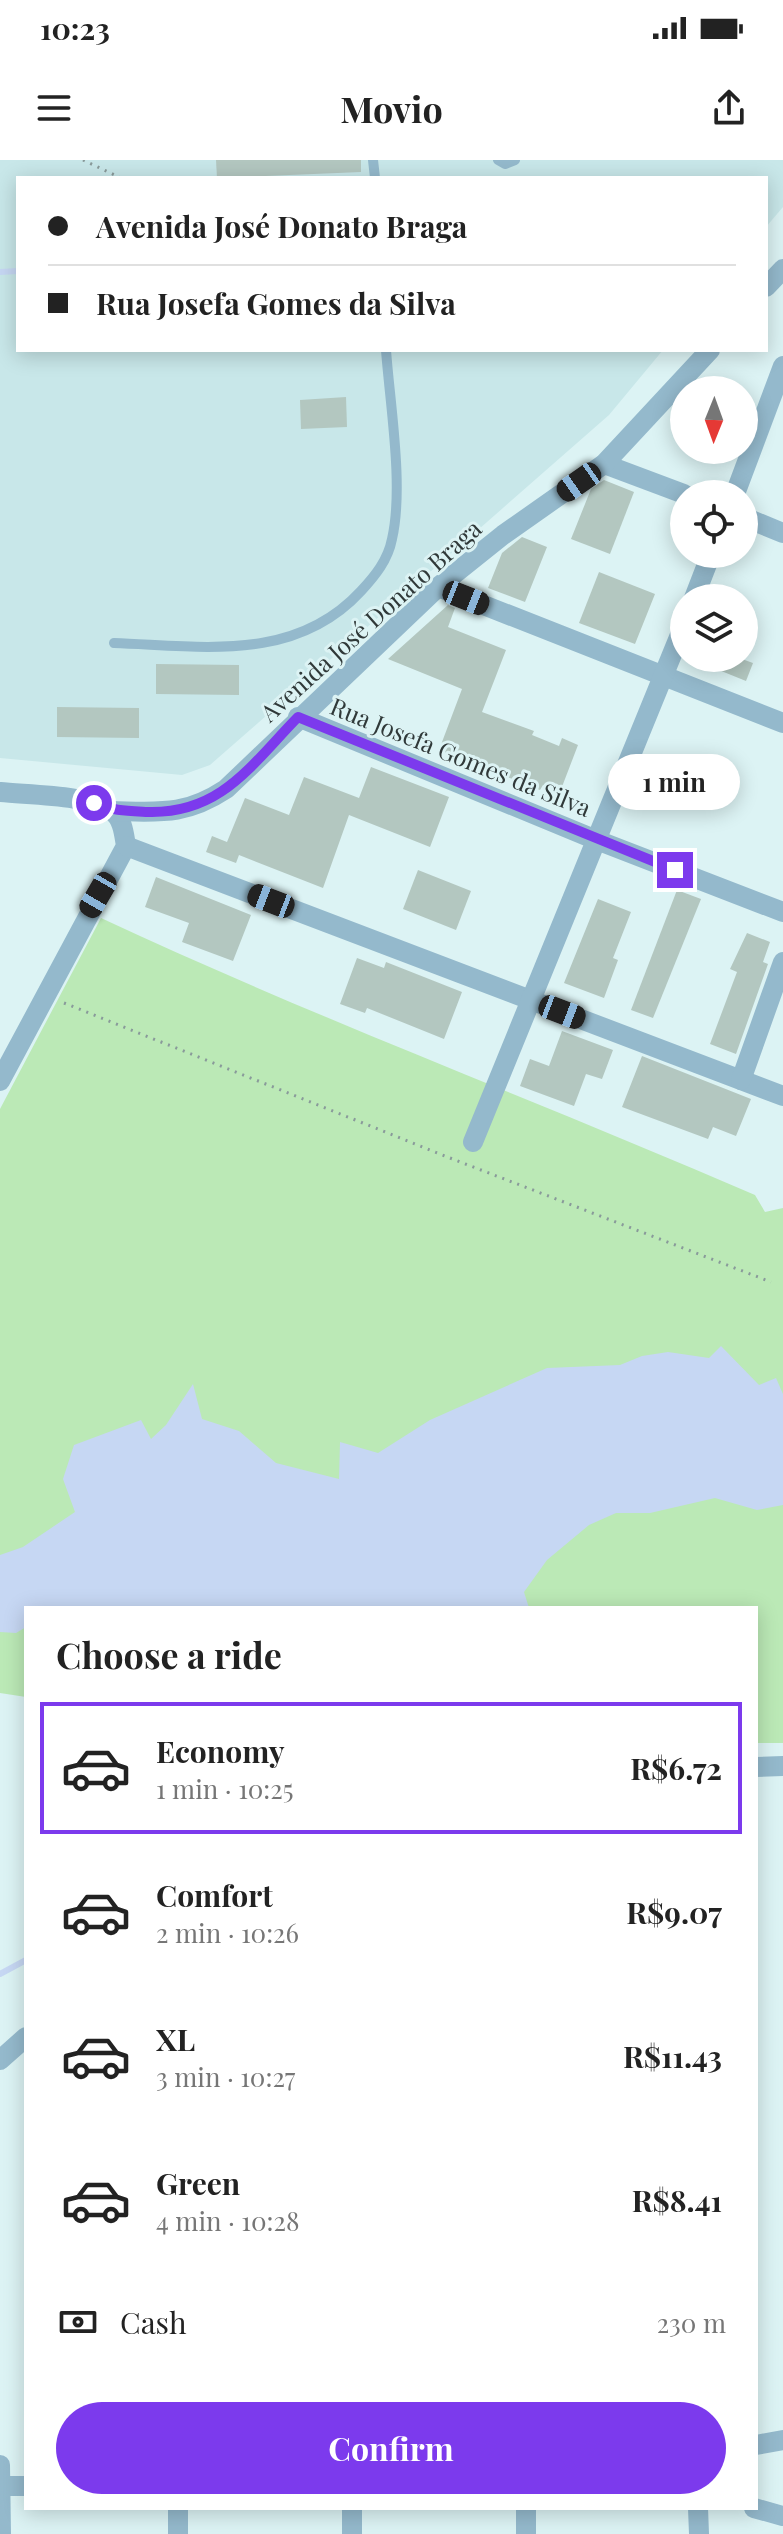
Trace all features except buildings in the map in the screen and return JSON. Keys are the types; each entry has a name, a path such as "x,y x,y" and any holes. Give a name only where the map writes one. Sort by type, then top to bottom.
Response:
{"street":[{"path":"768,285 783,269"},
{"name":"Avenida José Donato Braga","path":"0,792 94,803 112,811 178,813 202,805 226,789 298,717 438,587 503,535 604,464 708,352"},
{"path":"740,480 783,366"},
{"path":"604,464 670,489"},
{"path":"758,523 783,533"},
{"path":"438,587 783,723"},
{"path":"473,1142 532,1001 594,839 670,661"},
{"name":"Rua Josefa Gomes da Silva","path":"298,717 594,839 783,912"},
{"path":"0,1081 126,846 123,826 112,811"},
{"path":"126,846 783,1096"},
{"path":"741,1080 783,962"},
{"path":"758,1767 783,1766"},
{"path":"0,2060 24,2039"},
{"path":"758,2445 783,2440"},
{"path":"0,2465 1,2534"},
{"path":"0,2486 24,2486"},
{"path":"758,2509 783,2516"},
{"path":"178,2510 178,2534"},
{"path":"352,2510 352,2534"},
{"path":"526,2510 526,2534"},
{"path":"698,2510 699,2534"}],"lane":[{"path":"498,160 505,164 515,160"},
{"path":"114,643 237,647 278,643 311,628 351,603 378,573 392,540 396,497 386,352"}],"path":[{"path":"83,160 117,176"},
{"path":"44,994 450,1158 771,1282"}],"shaded area":[{"path":"0,160 783,160 783,207 768,225 768,176 16,176 16,352 661,352 609,415 210,765 182,775 0,758"},
{"path":"721,1346 759,1385 776,1378 783,1394 783,1505 757,1510 715,1498 650,1513 616,1513 589,1525 547,1560 524,1592 528,1606 24,1606 24,1628 16,1633 0,1632 0,1555 23,1547 75,1512 63,1479 74,1445 141,1420 151,1439 166,1425 193,1384 202,1419 239,1431 276,1463 339,1479 340,1442 378,1453 430,1420 547,1368 620,1365 642,1356 668,1352 709,1358"}],"green space":[{"path":"101,918 345,1025 755,1195 765,1212 783,1208 783,1743 758,1743 758,1606 24,1606 24,1697 0,1693 0,1109"}],"waterway":[{"path":"0,272 16,271"},
{"path":"0,1974 24,1961"}],"route":[{"path":"94,803 112,811 178,813 202,805 226,789 298,717 675,870"}]}
